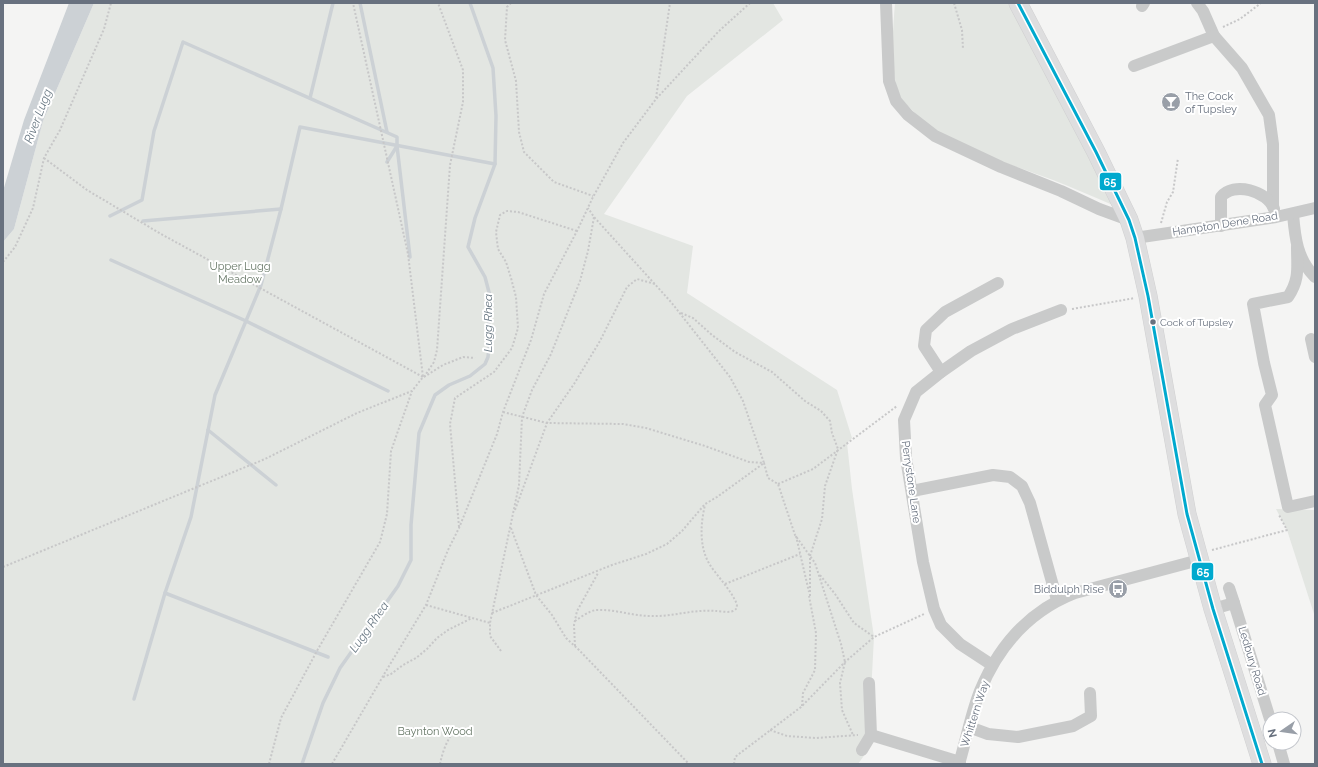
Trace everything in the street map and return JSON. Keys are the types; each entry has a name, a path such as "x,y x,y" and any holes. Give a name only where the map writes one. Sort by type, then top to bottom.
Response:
{"highway":[{"name":"Ledbury Road","path":"1018,3 1096,152 1129,220 1135,238 1148,296 1185,502 1198,557 1262,764"}],"street":[{"path":"886,3 889,81 896,101 908,115 935,136 1001,167 1129,220"},
{"path":"1197,3 1203,11 1213,34 1242,68 1269,115 1273,144 1274,211"},
{"path":"1134,66 1213,34"},
{"path":"1222,226 1221,197 1224,192 1231,189 1242,188 1251,190 1268,200 1274,211"},
{"name":"Hampton Dene Road","path":"1135,238 1222,226 1274,211 1293,214 1315,208"},
{"path":"1293,214 1297,247 1297,278 1288,297 1252,304 1261,351 1272,395 1265,405 1288,507 1315,501"},
{"path":"1297,247 1308,270 1315,277"},
{"path":"941,372 924,346 926,330 945,312 998,283"},
{"name":"Perrystone Lane","path":"992,665 960,644 941,625 934,609 923,562 906,458 904,420 916,392 941,372 971,351 1012,329 1061,310"},
{"path":"1311,339 1315,357"},
{"path":"912,491 993,475 1010,477 1022,486 1030,503 1058,600"},
{"name":"Whittern Way","path":"959,763 980,692 992,665 1010,639 1029,620 1058,600 1075,593 1198,557"},
{"name":"Ledbury Road","path":"1229,588 1268,711"},
{"path":"1213,609 1234,603"},
{"path":"862,750 871,735 869,683"},
{"path":"969,727 988,734 1018,737 1072,726 1092,716 1090,693"},
{"path":"871,735 959,763"},
{"path":"1280,751 1284,764"}],"path":[{"path":"3,262 15,248 33,208 44,158 60,130 100,37 111,3"},
{"path":"352,3 408,254 423,378"},
{"path":"269,764 281,718 318,649 380,542 387,514 391,450 412,391 434,362 438,350 450,165 463,102 463,70 438,3"},
{"path":"511,3 506,7 505,40 516,82 519,132 524,152 554,182 593,196"},
{"path":"656,99 670,3"},
{"path":"332,764 426,605 497,434 531,340 544,294 577,231 593,196 623,143 656,99 718,31 750,3"},
{"path":"954,3 962,30 963,49"},
{"path":"1213,34 1240,19 1261,3"},
{"path":"44,158 87,190 161,234 423,378"},
{"path":"1161,234 1162,220 1167,202 1173,192 1178,158"},
{"path":"588,208 594,217 656,284 679,312 730,377 743,401 768,478 778,484 795,534 810,598 816,633 815,670 803,693 802,707"},
{"path":"459,528 450,424 455,398 494,372 512,348 518,328 516,297 512,278 506,262 498,249 496,232 500,216 507,211 518,212 577,231"},
{"path":"501,651 490,636 490,623 519,485 522,417 532,390 556,342 580,281 588,252 594,217"},
{"path":"513,516 547,423 574,384 600,341 627,287 637,279 656,284"},
{"path":"1061,310 1148,296"},
{"path":"679,312 693,318 712,335 735,352 772,372 806,401 821,411 830,421 832,433 838,449 825,486 822,519 810,556 810,598"},
{"path":"423,378 444,365 463,357 475,358"},
{"path":"3,567 265,459 357,413 412,391"},
{"path":"778,484 813,469 916,392"},
{"path":"504,412 547,423 602,423 631,425 646,428 705,446 749,462 764,463"},
{"path":"492,614 646,554 667,544 682,531 705,504 764,463"},
{"path":"575,622 596,610 653,616 706,611 734,611 737,608 737,604 726,584 712,567 703,546 701,530 705,504"},
{"path":"1198,557 1287,530 1276,510"},
{"path":"510,527 536,596 552,615 566,638 689,764"},
{"path":"795,534 815,563 841,644 845,662 840,683 842,710 853,735"},
{"path":"726,584 800,554"},
{"path":"575,646 575,622 577,611 598,572"},
{"path":"818,573 835,594 854,623 874,637"},
{"path":"426,605 490,623"},
{"path":"734,764 735,757 802,707 845,662 874,637 934,609"},
{"path":"382,678 416,658 427,649 436,638 448,630 472,618"},
{"path":"770,730 786,736 816,738 871,735"},
{"path":"440,764 442,753 452,734 468,733"}],"green space":[{"path":"94,3 773,3 783,20 687,96 604,214 693,246 687,293 837,390 852,438 847,443 852,489 874,637 868,750 858,764 3,764 3,242 14,229 43,121"},
{"path":"895,3 1009,3 1115,206 1061,183 977,152 940,133 924,121 900,96 894,75 893,26"},
{"path":"1276,509 1315,510 1315,617 1287,530"}],"water":[{"name":"River Lugg","path":"69,3 94,3 43,121 14,229 3,242 3,191 24,120"}],"waterway":[{"path":"310,98 333,3"},
{"path":"360,3 387,132"},
{"name":"Lugg Rhea","path":"302,764 323,703 340,668 398,586 411,560 411,525 419,433 435,395 449,385 470,376 485,364 488,357 490,339 488,317 490,296 485,277 468,247 475,218 495,164 496,116 493,68 470,3"},
{"path":"110,216 142,200 154,131 183,42 397,137 397,146 387,162"},
{"path":"328,657 165,593 191,517 215,395 261,285 281,209 300,127 495,164"},
{"path":"397,146 410,257"},
{"path":"143,221 281,209"},
{"path":"111,260 246,321 388,391"},
{"path":"208,430 276,485"},
{"path":"134,699 165,593"}],"transit line":[{"name":"65","path":"1018,3 1096,152 1129,220 1135,238 1148,296 1187,514 1213,609 1262,764"}],"place":[{"name":"The Cock of Tupsley","path":"1171,102"},
{"name":"Cock of Tupsley","path":"1153,322"},
{"name":"Biddulph Rise","path":"1118,589"}],"park label":[{"name":"Upper Lugg Meadow","path":"240,272"},
{"name":"Baynton Wood","path":"435,731"}]}
